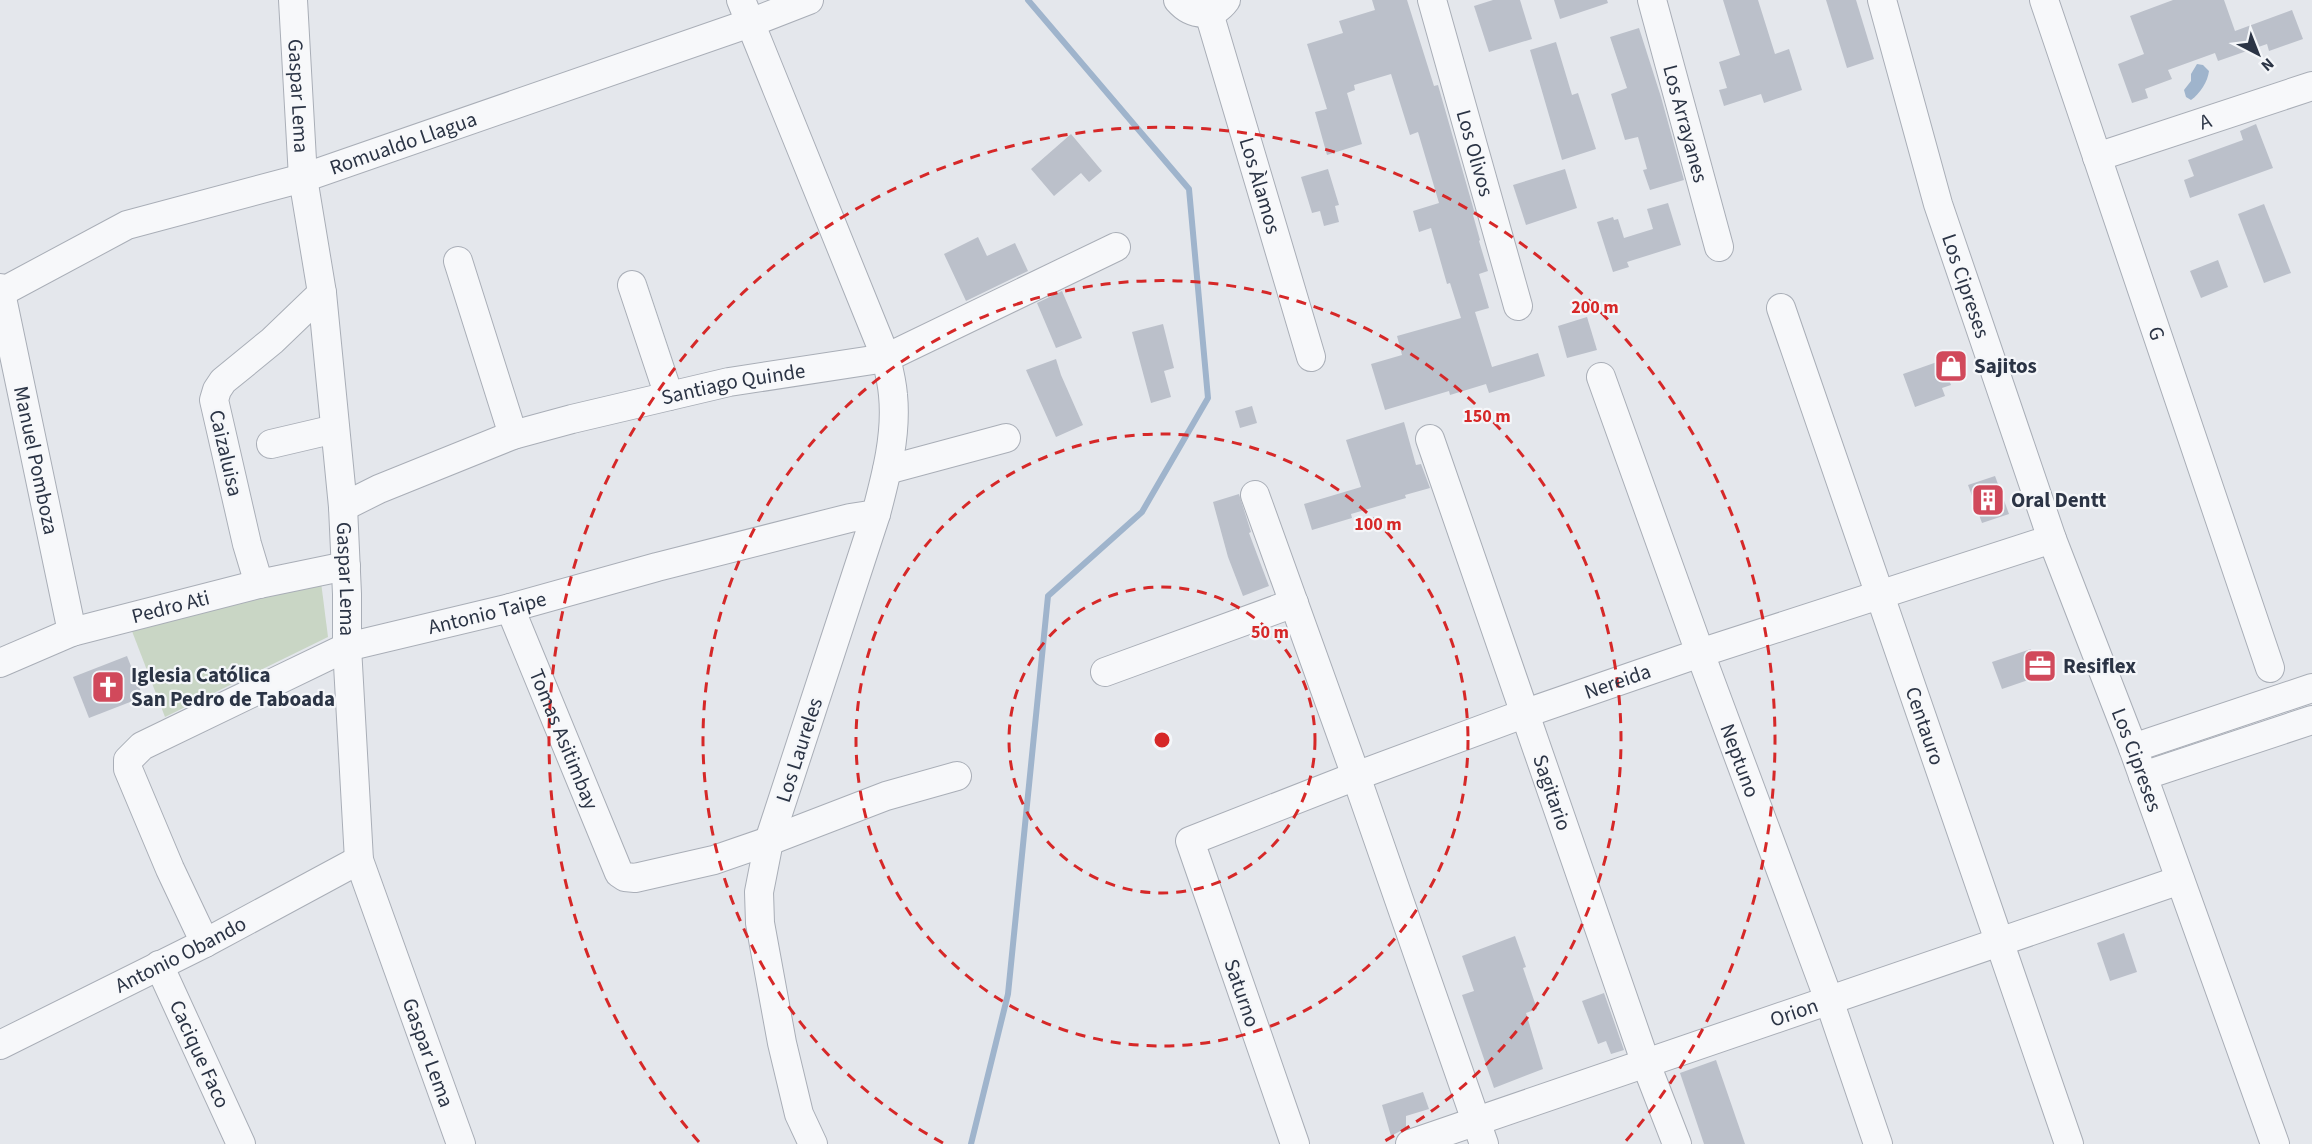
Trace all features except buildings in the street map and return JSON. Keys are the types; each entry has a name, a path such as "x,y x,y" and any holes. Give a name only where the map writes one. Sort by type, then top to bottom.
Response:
{"street":[{"name":"Gaspar Lema","path":"293,0 303,178 322,293 343,507 347,647 359,860 462,1144"},
{"name":"Romualdo Llagua","path":"1,290 127,225 303,178 746,11 809,0"},
{"path":"1178,0 1191,12 1218,6"},
{"name":"Los Olivos","path":"1432,0 1518,306"},
{"name":"Los Arrayanes","path":"1652,0 1719,247"},
{"name":"Los Cipreses","path":"1882,0 1938,204 2052,539 2133,748 2275,1144"},
{"name":"G","path":"2044,0 2270,668"},
{"name":"Los Àlamos","path":"1218,6 1311,357"},
{"name":"Los Laureles","path":"746,11 886,358 893,394 893,425 887,470 876,514 770,841 759,892 760,923 782,1043 799,1114 813,1144"},
{"name":"A","path":"2097,157 2312,86"},
{"name":"Santiago Quinde","path":"343,507 379,489 513,435 729,382 886,358 1116,247"},
{"path":"458,261 513,435"},
{"path":"632,285 669,396"},
{"name":"Manuel Pomboza","path":"1,290 4,331 72,632"},
{"name":"Caizaluisa","path":"259,584 247,544 214,400 223,381 273,341 322,293"},
{"name":"Centauro","path":"1781,308 1882,595 2069,1144"},
{"name":"Neptuno","path":"1601,377 1700,653 1829,1000 1878,1144"},
{"path":"271,444 335,429"},
{"path":"887,470 1006,438"},
{"name":"Sagitario","path":"1430,439 1646,1064 1677,1144"},
{"path":"1255,495 1356,776 1479,1133"},
{"name":"Antonio Taipe","path":"205,943 170,869 128,769 128,760 142,746 347,647 510,608 657,567 850,518 876,514"},
{"name":"Nereida","path":"1190,841 1526,713 1700,653 2052,539"},
{"name":"Pedro Ati","path":"0,663 72,632 259,584 346,566"},
{"path":"1105,672 1294,603"},
{"name":"Tomas Asitimbay","path":"510,608 619,873 625,877 635,878 714,860 770,841"},
{"path":"2133,748 2312,688"},
{"path":"2143,776 2312,720"},
{"path":"770,841 886,796 957,776"},
{"name":"Saturno","path":"1190,841 1295,1144"},
{"name":"Antonio Obando","path":"0,1045 205,943 359,860"},
{"name":"Orion","path":"1410,1144 1479,1133 1646,1064 2180,880"},
{"name":"Cacique Faco","path":"159,965 241,1144"}],"green space":[{"path":"321,582 328,637 165,717 130,626"}],"water":[{"path":"2197,64 2203,65 2209,71 2203,87 2191,100 2186,97 2184,90 2191,81 2191,74"}],"waterway":[{"path":"971,1144 1008,994 1048,596 1142,512 1208,398 1189,189 1028,0"}],"place":[{"name":"Sajitos","path":"1951,366"},
{"name":"Oral Dentt","path":"1988,500"},
{"name":"Resiflex","path":"2040,666"},
{"name":"Iglesia Católica San Pedro de Taboada","path":"108,687"}]}
